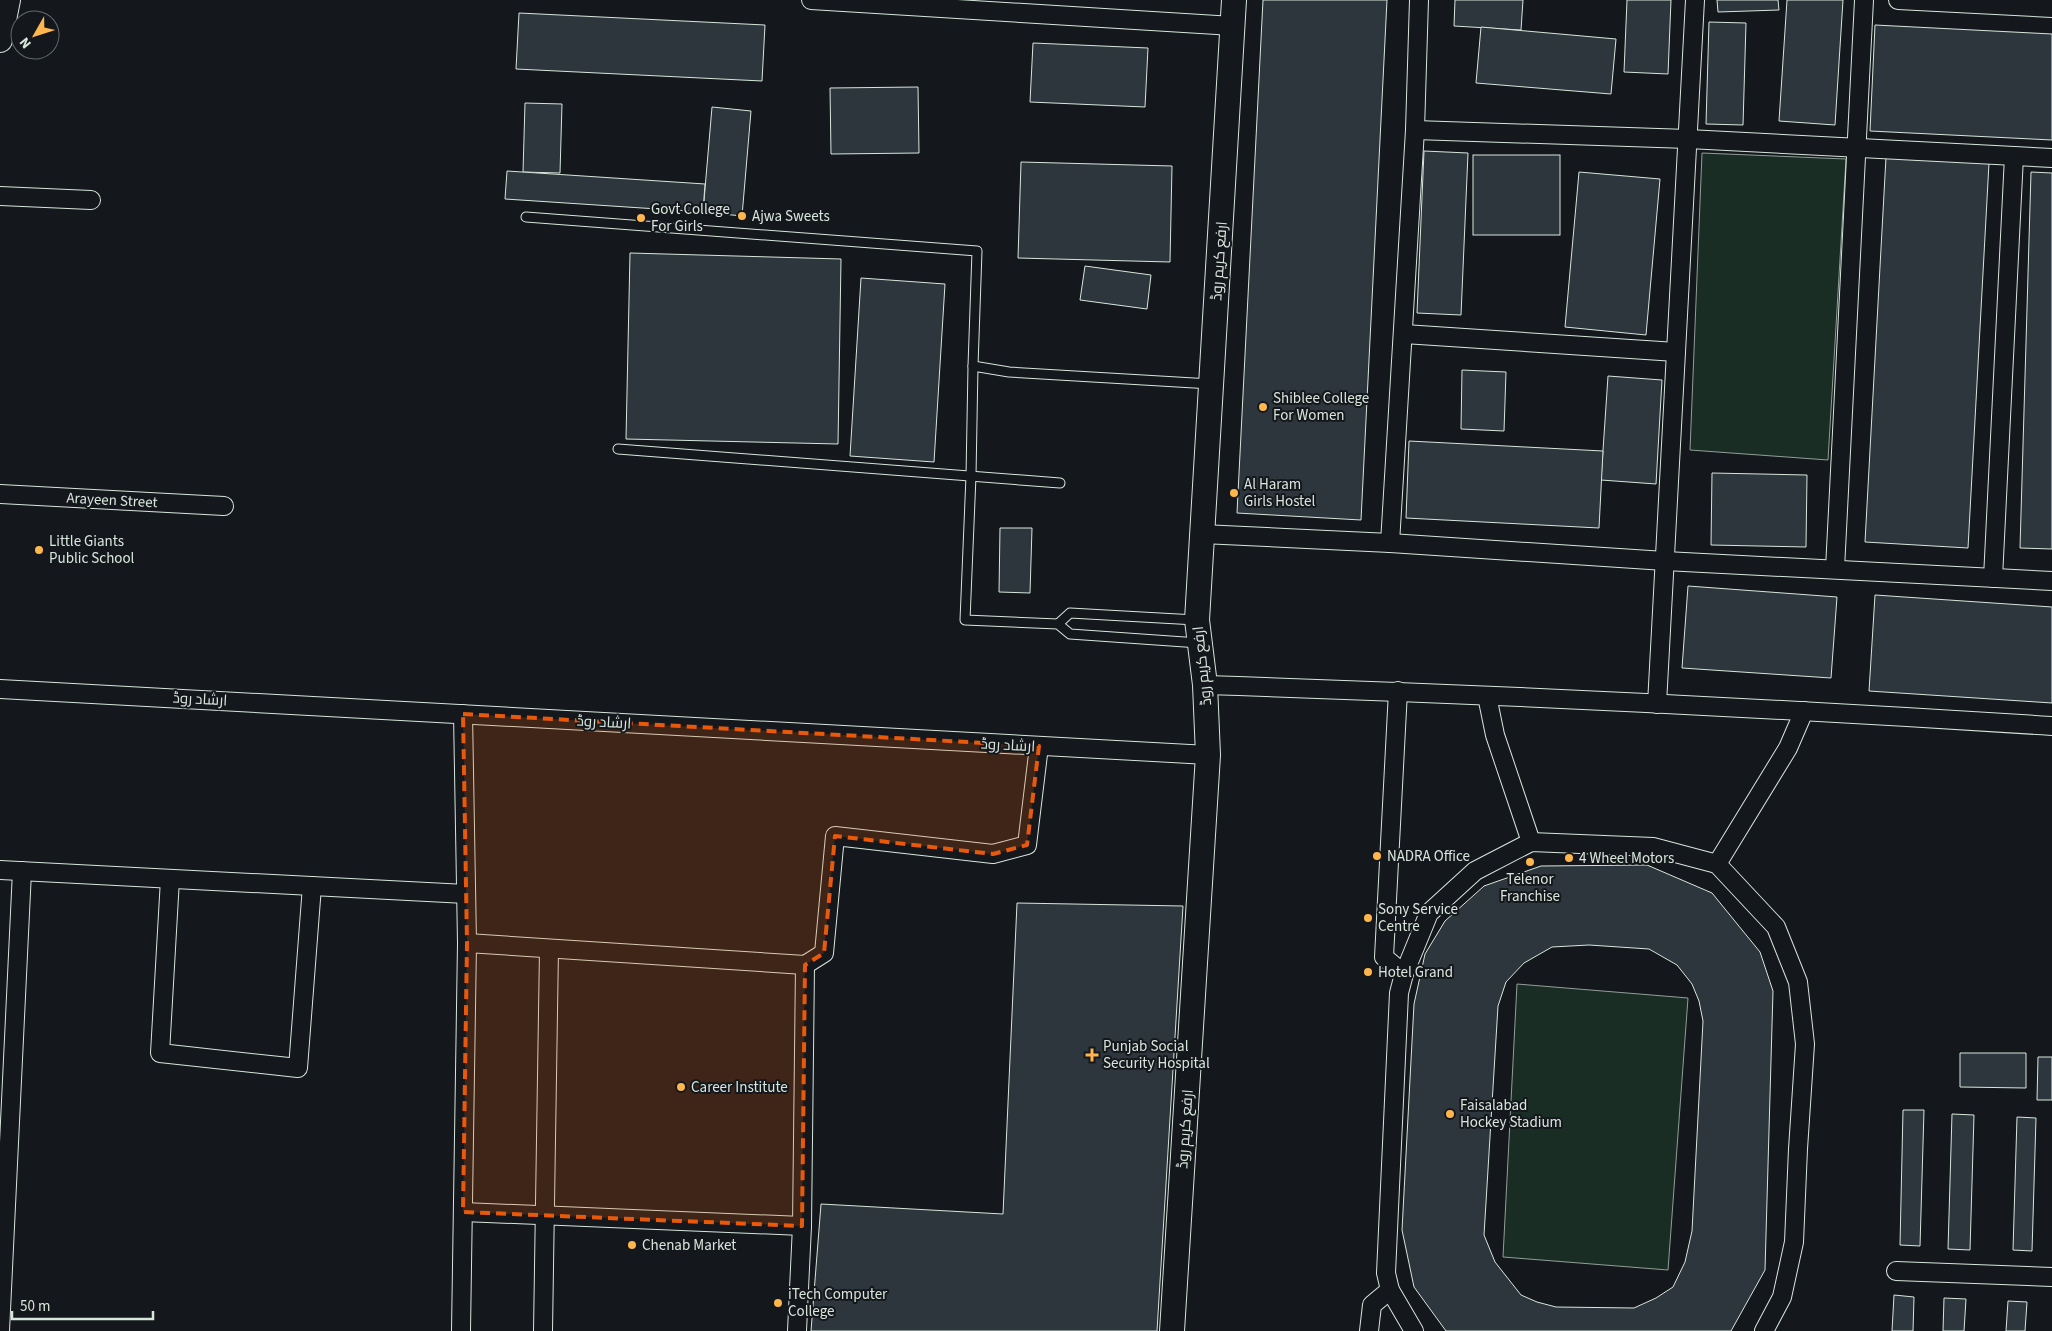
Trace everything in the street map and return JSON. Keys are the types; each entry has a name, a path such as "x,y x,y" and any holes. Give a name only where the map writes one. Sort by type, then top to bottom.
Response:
{"street":[{"path":"0,40 8,0"},
{"path":"811,0 878,2 1233,26"},
{"name":"ارفع کریم روڈ","path":"1172,1331 1208,755 1206,685 1197,620 1234,0"},
{"path":"1390,543 1415,130 1419,0"},
{"path":"1657,704 1695,0"},
{"path":"1835,570 1864,0"},
{"path":"1898,0 2052,8"},
{"path":"1415,130 1688,139 2052,158"},
{"path":"1994,578 2014,156"},
{"path":"0,196 92,200"},
{"path":"1404,334 1676,352"},
{"name":"Arayeen Street","path":"0,494 224,506"},
{"path":"1202,534 1390,543 1665,561 2052,580"},
{"path":"1206,685 1398,691 1804,710 2052,726"},
{"name":"ارشاد روڈ","path":"0,688 1208,755"},
{"path":"1398,691 1384,957 1404,974"},
{"path":"1487,696 1495,735 1531,842"},
{"path":"1717,864 1788,748 1804,710"},
{"path":"461,1331 468,943 463,714"},
{"path":"468,943 805,965 824,953 836,836 993,854 1027,845 1039,746"},
{"path":"1414,1331 1390,1290 1386,1273 1399,993 1404,974 1429,912 1475,871 1531,842 1653,847 1717,864 1776,928 1798,982 1805,1044 1794,1242 1782,1297 1764,1331"},
{"path":"0,870 466,894"},
{"path":"0,1331 22,871"},
{"path":"170,879 160,1053 298,1068 312,886"},
{"path":"543,1331 549,949"},
{"path":"798,1331 802,1226 805,965"},
{"path":"463,1212 802,1226"},
{"path":"1896,1272 2052,1277"},
{"path":"1369,1331 1372,1305 1390,1290"}],"lane":[{"path":"526,217 977,251 965,620 1058,624 1070,634 1200,643"},
{"path":"973,366 1010,372 1211,384"},
{"path":"618,449 1060,483"},
{"path":"1058,624 1070,613 1197,620"}],"highlighted area":[{"path":"463,714 1039,746 1027,845 993,854 835,836 824,953 805,965 802,1226 463,1212 467,943"}],"green space":[{"path":"1702,153 1846,159 1828,460 1690,450"},
{"path":"1517,984 1688,998 1668,1270 1503,1257"}],"building":[{"path":"1263,0 1387,0 1361,520 1237,513"},
{"path":"1455,0 1523,0 1521,30 1454,26"},
{"path":"1627,0 1671,0 1668,74 1624,72"},
{"path":"1717,0 1778,0 1779,10 1718,12"},
{"path":"1787,0 1843,0 1835,125 1779,121"},
{"path":"519,13 765,25 762,81 516,69"},
{"path":"1709,22 1746,23 1743,125 1706,124"},
{"path":"1875,25 2052,34 2052,140 1870,131"},
{"path":"1481,27 1616,39 1611,94 1476,83"},
{"path":"1033,43 1148,48 1145,107 1030,102"},
{"path":"918,87 919,153 831,154 830,88"},
{"path":"525,103 562,104 560,173 523,172"},
{"path":"712,107 751,111 742,216 703,212"},
{"path":"1424,151 1468,153 1461,315 1417,313"},
{"path":"1473,155 1560,155 1560,235 1473,235"},
{"path":"1886,157 1989,163 1968,548 1865,542"},
{"path":"1021,162 1172,166 1170,262 1018,258"},
{"path":"507,171 705,184 703,212 505,199"},
{"path":"1579,172 1660,179 1646,335 1565,327"},
{"path":"2031,172 2052,173 2052,549 2020,548"},
{"path":"630,253 841,259 838,444 626,439"},
{"path":"1085,266 1151,275 1147,309 1080,300"},
{"path":"861,278 945,284 934,462 850,456"},
{"path":"1462,370 1506,372 1504,431 1461,429"},
{"path":"1608,376 1662,380 1656,484 1601,480"},
{"path":"1409,441 1603,451 1599,528 1406,518"},
{"path":"1712,473 1807,475 1806,547 1711,545"},
{"path":"1000,528 1032,528 1030,593 999,592"},
{"path":"1688,586 1837,597 1831,678 1682,668"},
{"path":"1875,595 2052,607 2052,703 1869,691"},
{"name":"Faisalabad Hockey Stadium","path":"1647,865 1712,893 1760,952 1773,991 1765,1270 1731,1331 1446,1331 1414,1287 1402,1230 1414,1004 1425,954 1445,921 1484,886 1541,866","holes":["1589,945 1649,949 1677,965 1692,984 1699,1001 1703,1021 1692,1231 1685,1262 1673,1287 1656,1298 1634,1308 1556,1307 1537,1302 1521,1295 1495,1262 1484,1235 1498,1006 1506,982 1524,963 1552,947"]},
{"name":"Punjab Social Security Hospital","path":"1017,903 1183,906 1157,1331 811,1331 821,1204 1003,1214"},
{"path":"1960,1053 2026,1053 2026,1088 1960,1087"},
{"path":"2038,1057 2052,1057 2052,1100 2037,1100"},
{"path":"1903,1110 1924,1110 1920,1246 1900,1245"},
{"path":"1952,1114 1974,1115 1970,1250 1948,1249"},
{"path":"2017,1117 2036,1118 2032,1251 2013,1250"},
{"path":"1894,1295 1914,1297 1913,1331 1892,1331"},
{"path":"1944,1298 1966,1299 1964,1331 1943,1331"},
{"path":"2008,1301 2027,1302 2025,1331 2006,1331"}],"place":[{"name":"Ajwa Sweets","path":"742,216"},
{"name":"Govt College For Girls","path":"641,218"},
{"name":"Shiblee College For Women","path":"1263,407"},
{"name":"Al Haram Girls Hostel","path":"1234,493"},
{"name":"Little Giants Public School","path":"39,550"},
{"name":"NADRA Office","path":"1377,856"},
{"name":"4 Wheel Motors","path":"1569,858"},
{"name":"Telenor Franchise","path":"1530,862"},
{"name":"Sony Service Centre","path":"1368,918"},
{"name":"Hotel Grand","path":"1368,972"},
{"name":"Punjab Social Security Hospital","path":"1092,1055"},
{"name":"Career Institute","path":"681,1087"},
{"name":"Faisalabad Hockey Stadium","path":"1450,1114"},
{"name":"Chenab Market","path":"632,1245"},
{"name":"iTech Computer College","path":"778,1303"}]}
